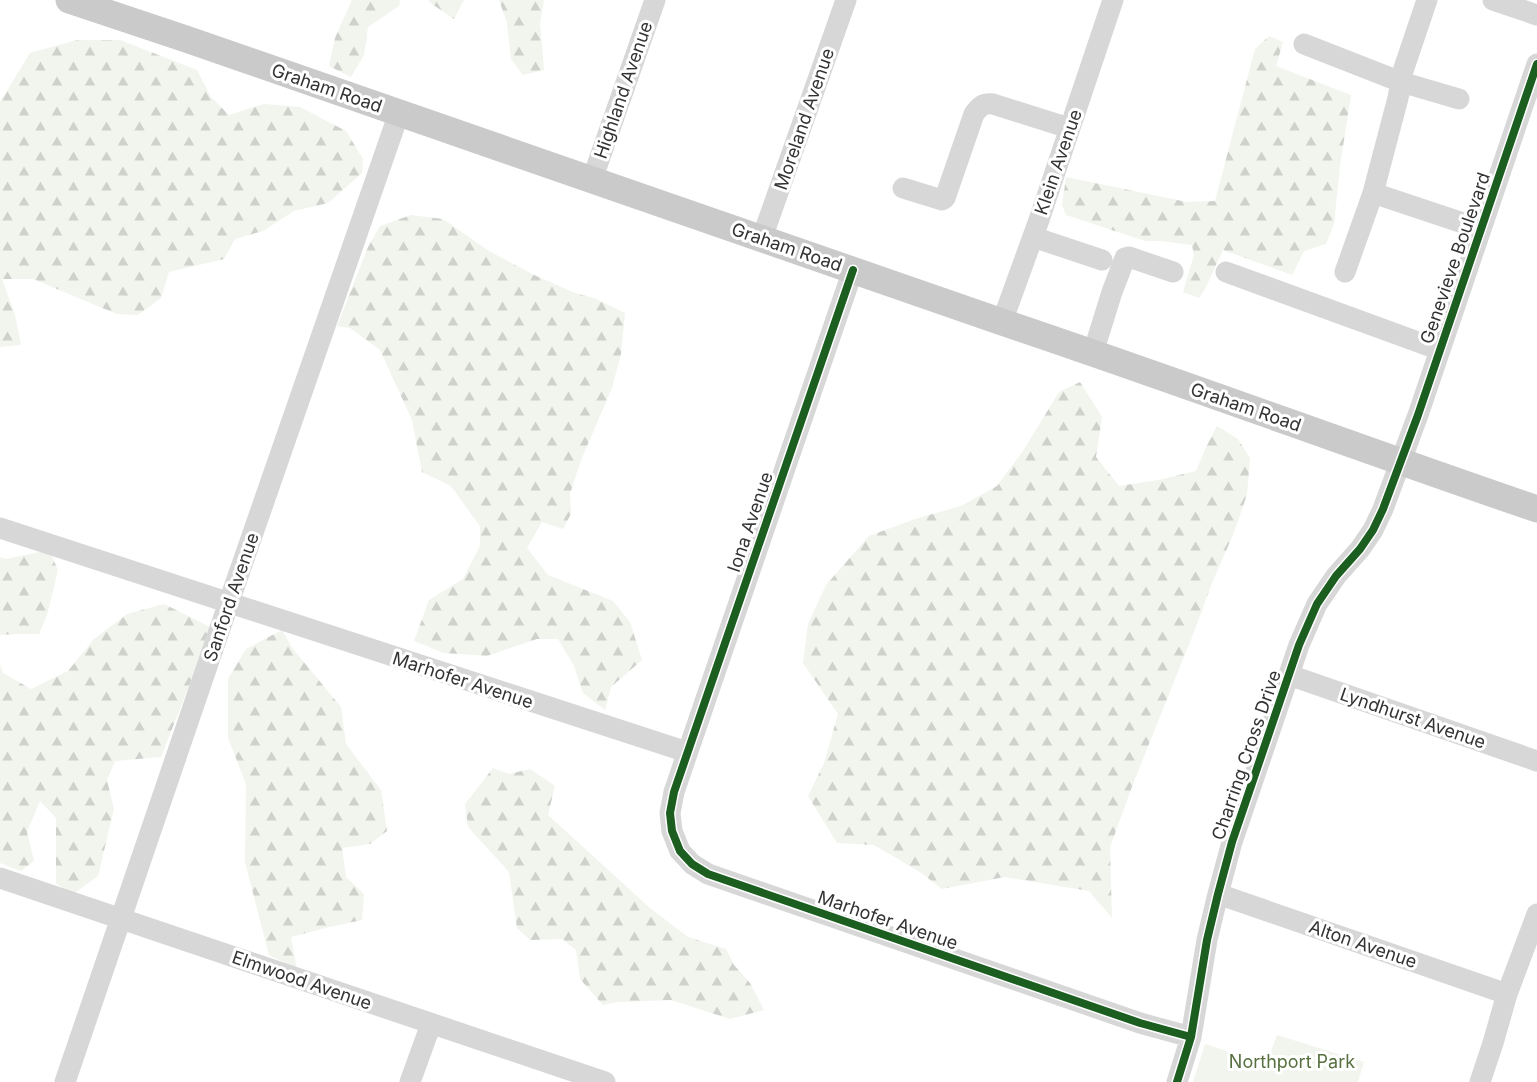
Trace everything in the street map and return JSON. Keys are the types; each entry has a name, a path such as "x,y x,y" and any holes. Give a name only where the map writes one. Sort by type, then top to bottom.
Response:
{"main road":[{"name":"Graham Road","path":"69,0 1537,508"}],"street":[{"name":"Highland Avenue","path":"592,180 655,0"},
{"name":"Moreland Avenue","path":"762,238 846,0"},
{"name":"Klein Avenue","path":"1002,322 1113,0"},
{"path":"1346,272 1373,193 1403,71 1427,0"},
{"path":"1493,0 1537,15"},
{"path":"1304,44 1401,82 1459,99"},
{"name":"Genevieve Boulevard","path":"1401,461 1537,64"},
{"path":"903,188 942,200 945,198 974,114 985,103 1070,128"},
{"name":"Sanford Avenue","path":"65,1082 399,113"},
{"path":"1373,193 1481,230"},
{"path":"1033,237 1102,260"},
{"path":"1093,353 1125,258 1129,257 1173,272"},
{"name":"Iona Avenue","path":"687,752 853,270"},
{"path":"1226,272 1440,350"},
{"name":"Charring Cross Drive","path":"1178,1082 1191,1037 1207,940 1232,842 1299,645 1317,604 1329,585 1360,549 1372,530 1383,509 1401,461"},
{"name":"Marhofer Avenue","path":"0,528 687,752 669,813 672,831 680,851 692,864 708,874 1140,1023 1191,1037"},
{"name":"Lyndhurst Avenue","path":"1290,675 1537,761"},
{"name":"Elmwood Avenue","path":"0,878 605,1082"},
{"name":"Alton Avenue","path":"1218,894 1507,994"},
{"path":"1480,1082 1507,994 1537,914"},
{"path":"410,1082 431,1024"}],"green space":[{"path":"352,0 400,0 399,6 368,27 364,55 351,77 329,66 335,38"},
{"path":"430,0 464,0 454,19 429,2"},
{"path":"499,0 544,0 540,23 544,70 523,75 511,59 507,23"},
{"path":"1269,36 1283,42 1276,66 1351,95 1334,224 1326,244 1304,251 1292,275 1223,250 1199,298 1183,292 1194,255 1192,245 1145,241 1066,215 1062,205 1066,177 1187,202 1215,201 1255,49"},
{"path":"77,40 120,40 197,70 211,97 229,115 264,104 300,107 346,131 363,159 362,173 328,203 294,211 263,231 235,239 224,259 169,272 161,298 138,315 117,314 33,279 2,279 15,315 21,345 0,347 0,102 30,53"},
{"path":"411,215 443,219 489,251 532,274 575,293 594,298 625,313 621,354 612,388 581,460 570,494 571,514 563,529 542,522 527,548 548,575 613,601 630,622 642,660 611,687 605,710 583,693 574,666 558,639 537,639 487,656 444,653 414,641 429,600 463,579 480,546 480,526 451,486 422,472 412,420 380,350 350,328 337,326 368,247 380,226"},
{"path":"1080,382 1102,417 1096,457 1119,486 1196,471 1217,426 1238,439 1250,458 1247,495 1233,535 1212,583 1110,847 1112,918 1089,891 1005,877 942,889 920,872 874,845 837,843 808,796 824,763 838,714 803,663 808,624 826,585 869,536 915,519 961,506 997,486 1023,451 1059,392"},
{"path":"49,550 58,570 47,615 39,634 0,635 0,557 6,559"},
{"path":"164,604 212,628 161,757 115,761 107,780 114,809 98,876 72,895 56,883 56,818 40,801 27,832 34,861 21,871 0,863 0,665 3,673 31,689 68,671 94,639 127,614"},
{"path":"282,630 293,649 341,707 346,744 381,790 387,831 370,844 342,848 346,877 364,894 362,920 291,937 297,969 269,955 245,862 246,784 228,738 228,679 246,649"},
{"path":"493,768 509,774 530,769 555,786 548,815 650,908 688,937 726,949 734,965 750,983 764,1010 730,1019 671,1000 618,1002 603,1005 580,979 576,950 562,939 530,940 517,928 509,872 468,827 465,804"},
{"name":"Northport Park","path":"1277,1035 1364,1062 1358,1082 1193,1082 1205,1044 1266,1064"}],"cycle path":[{"path":"1177,1082 1191,1037 1207,940 1232,842 1299,645 1317,604 1336,576 1360,549 1383,509 1418,415 1537,64"},
{"path":"853,270 674,792 670,813 672,831 680,851 692,864 708,874 1140,1023 1191,1037"}]}
